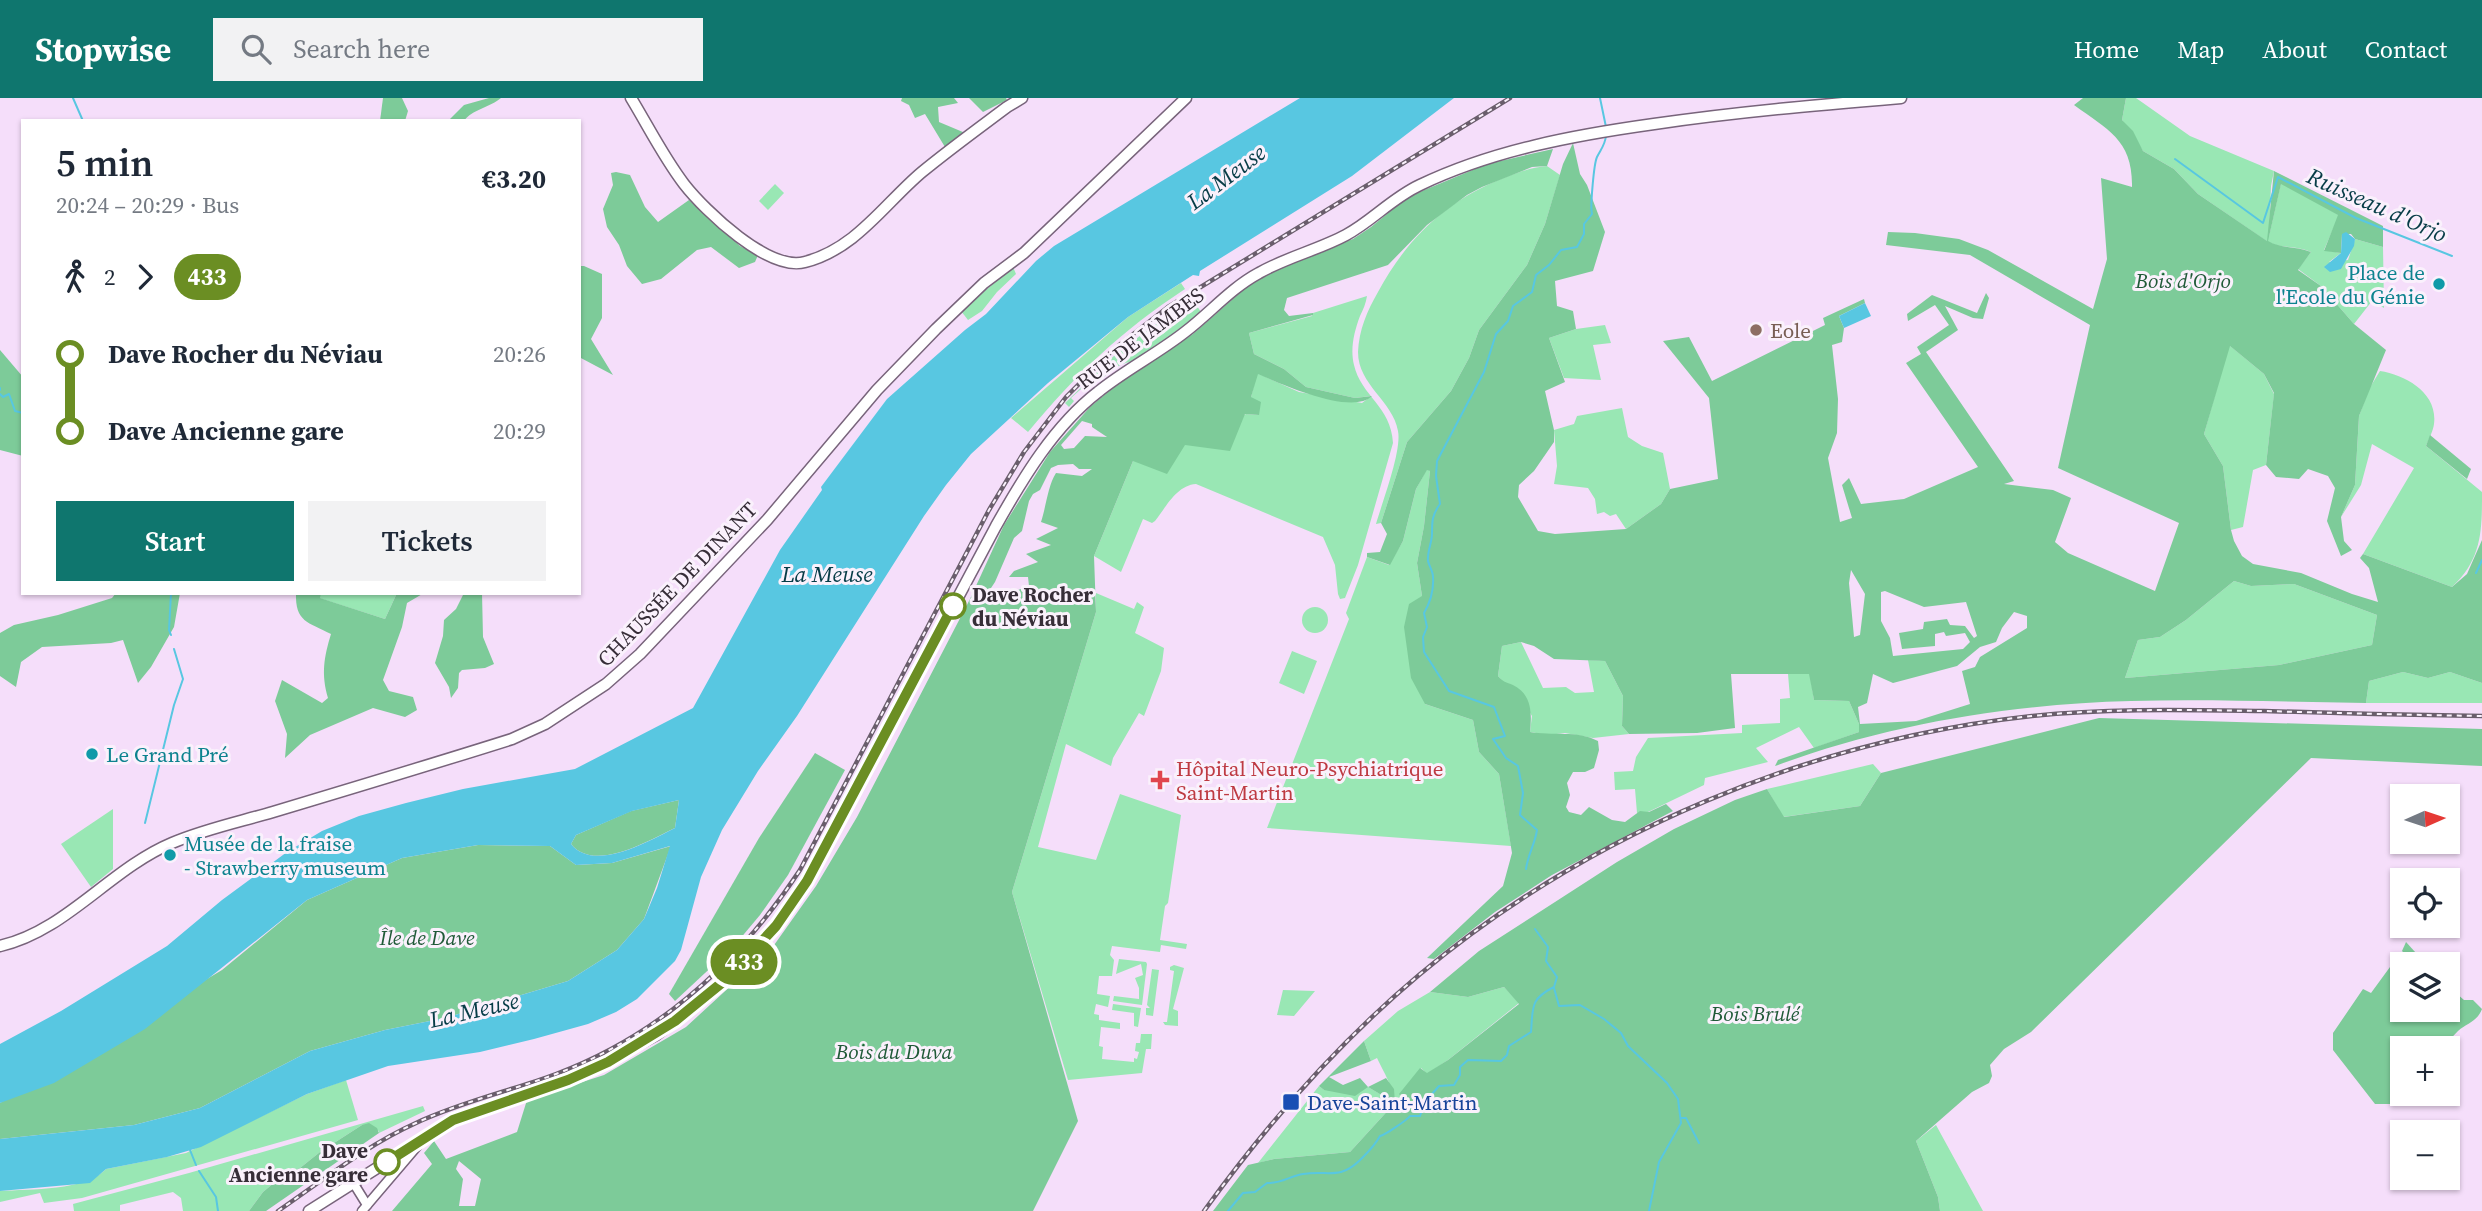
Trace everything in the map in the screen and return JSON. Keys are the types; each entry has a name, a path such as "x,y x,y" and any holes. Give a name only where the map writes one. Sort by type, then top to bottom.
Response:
{"main road":[{"path":"631,98 682,182 727,229 770,258 803,263 838,248 875,219 922,172 1022,98"},
{"name":"CHAUSSÉE DE DINANT","path":"0,946 28,937 136,862 171,844 222,826 512,739 545,724 606,684 639,654 767,520 872,396 936,329 984,283 1024,253 1186,98"},
{"name":"RUE DE JAMBES","path":"309,1211 468,1113 584,1073 631,1049 666,1028 709,995 761,944 796,898 816,864 1009,503 1046,447 1086,401 1184,333 1256,274 1350,232 1397,197 1420,184 1482,161 1541,144 1597,132 1760,110 1901,98"}],"street":[{"path":"354,1184 364,1208 424,1138"}],"green space":[{"path":"383,98 402,98 408,111 406,119 380,119"},
{"path":"489,98 501,98 466,119 450,119 464,105"},
{"path":"902,98 954,98 958,103 938,107 939,122 970,135 948,152 925,114 915,118 909,105 901,101"},
{"path":"969,98 1006,98 1007,100 983,112"},
{"name":"Bois d'Orjo","path":"2083,98 2126,98 2122,120 2133,131 2143,151 2174,169 2198,194 2267,241 2274,171 2383,226 2383,247 2355,239 2351,234 2342,234 2341,253 2324,251 2338,215 2281,184 2268,241 2311,252 2298,270 2321,286 2354,324 2386,350 2359,416 2355,485 2341,517 2344,541 2352,550 2341,556 2327,521 2335,488 2328,476 2308,469 2299,479 2276,477 2266,465 2274,393 2264,374 2230,346 2204,434 2223,466 2234,541 2242,556 2253,564 2301,573 2378,602 2369,568 2360,558 2363,554 2452,587 2467,574 2482,540 2482,683 2450,672 2428,678 2403,672 2369,681 2366,703 2131,701 1995,712 1861,739 1775,766 1778,760 1859,732 1859,724 1849,701 1814,700 1809,674 1731,674 1735,728 1697,733 1629,734 1622,726 1623,696 1605,661 1554,659 1534,646 1521,642 1502,646 1498,676 1519,689 1527,699 1531,712 1530,732 1573,734 1598,741 1599,750 1594,768 1585,772 1573,772 1567,783 1570,795 1566,807 1569,812 1581,815 1589,807 1612,820 1625,822 1640,811 1649,812 1666,804 1673,811 1552,875 1495,912 1434,959 1427,958 1503,886 1512,853 1499,774 1479,752 1473,720 1425,704 1411,678 1404,627 1409,604 1422,596 1417,563 1430,471 1427,470 1416,489 1403,541 1390,565 1367,557 1367,553 1380,552 1387,534 1381,523 1407,442 1451,391 1469,358 1479,330 1527,265 1545,224 1563,164 1573,143 1580,174 1605,232 1593,271 1555,281 1557,306 1573,311 1576,329 1549,338 1565,382 1545,391 1554,442 1534,471 1519,485 1518,497 1538,531 1555,534 1626,529 1661,504 1670,489 1718,479 1709,398 1663,341 1689,337 1712,381 1825,325 1823,318 1864,299 1865,303 1839,316 1844,328 1842,342 1832,345 1838,399 1837,433 1828,458 1840,522 1852,518 1842,485 1849,478 1861,504 1904,499 1978,467 1906,363 1921,354 1917,347 1949,325 1935,305 1908,321 1907,314 1932,295 1977,313 1986,293 1989,298 1983,319 1973,318 1945,306 1958,330 1926,352 2014,481 2004,484 2053,490 2071,498 2055,542 2068,553 2155,591 2179,523 2058,468 2090,325 1970,255 1886,245 1888,232 1959,239 1988,250 2093,309 2107,259 2101,178 2132,187 2131,171 2123,147 2116,138 2074,105","holes":["1851,570 1865,594 1860,635 1854,637 1849,583","2234,581 2251,586 2294,584 2377,615 2372,645 2279,665 2125,678 2138,640 2160,637 2186,620","1885,591 1924,607 1966,602 1977,636 1974,638 1965,626 1950,625 1947,619 1924,622 1923,629 1899,633 1902,649 1935,646 1935,634 1944,632 1946,636 1965,633 1970,642 1963,649 1893,656 1890,638 1881,621 1881,592","2014,612 2027,616 2027,628 1980,657 1975,667 1962,671 1970,704 1916,721 1860,724 1858,707 1867,703 1873,674 1893,683 1957,666 1980,647 1996,642"]},
{"path":"2126,98 2136,98 2190,136 2274,171 2269,236 2281,183 2339,215 2324,250 2341,253 2329,262 2348,260 2355,239 2383,247 2384,308 2372,301 2354,324 2321,286 2298,269 2311,252 2268,242 2198,194 2174,169 2143,151 2122,120"},
{"name":"Bois du Duva","path":"1553,149 1547,166 1532,167 1467,195 1427,225 1388,265 1287,298 1284,310 1289,316 1313,315 1249,333 1254,354 1284,369 1306,387 1355,398 1372,396 1362,401 1333,400 1299,391 1258,374 1251,397 1261,402 1259,415 1245,414 1230,451 1185,445 1167,474 1133,461 1094,556 1096,612 1012,892 1078,1121 1033,1211 392,1211 432,1164 424,1153 434,1141 446,1159 517,1132 527,1100 604,1075 686,1027 772,948 816,886 857,817 970,599 1004,525 1050,452 1090,407 1115,386 1193,334 1243,290 1265,275 1353,239 1404,200 1487,164","holes":["1082,421 1092,424 1092,427 1107,437 1085,436 1074,448 1064,449 1061,445","1073,464 1079,469 1092,469 1082,476 1056,473 1041,522 1058,528 1036,539 1051,545 1026,554 1038,562 1014,571 1009,577 1028,577 1029,586 990,600 989,591 1014,538 1022,531 1029,501 1033,494 1040,490 1051,468","459,1161 481,1179 475,1206 459,1206 463,1179 456,1169"]},
{"path":"1547,166 1560,175 1545,224 1527,265 1479,330 1469,358 1451,391 1407,442 1381,523 1376,524 1394,464 1398,431 1390,411 1369,384 1360,364 1360,336 1370,306 1402,254 1431,222 1485,186 1506,177"},
{"path":"611,173 630,175 645,207 658,222 689,200 740,246 758,255 755,262 739,268 711,247 697,250 661,279 642,284 627,266 619,245 607,227 603,209 613,185"},
{"path":"775,184 784,193 768,210 759,201"},
{"path":"581,266 602,274 602,318 591,339 613,375 581,358"},
{"path":"1013,267 1016,274 982,311 968,320 961,311"},
{"path":"1181,283 1185,289 1140,321 1101,354 1028,432 1011,418 1128,317"},
{"path":"1367,296 1356,328 1352,353 1358,376 1371,396 1355,398 1306,387 1284,369 1254,354 1249,333 1312,316 1313,313"},
{"path":"1191,298 1207,320 1193,334 1145,366 1137,360 1118,366 1103,378 1099,373 1071,398 1074,401 1069,407 1065,403 1117,353"},
{"path":"1605,325 1611,343 1593,345 1601,380 1564,378 1549,338 1576,329"},
{"path":"2229,345 2264,374 2274,394 2266,465 2253,470 2243,527 2231,530 2223,466 2204,434"},
{"path":"0,350 21,375 21,455 0,450"},
{"path":"2380,371 2410,381 2426,395 2434,413 2434,424 2426,446 2482,492 2482,519 2475,555 2452,587 2363,554 2414,468 2372,444 2361,485 2341,517 2355,485 2359,416 2369,389"},
{"path":"1257,373 1299,392 1362,403 1371,396 1387,420 1393,443 1358,565 1345,598 1340,599 1338,594 1335,565 1323,537 1196,484 1178,492 1152,523 1143,519 1121,572 1094,556 1133,461 1185,444 1246,414 1259,415 1251,397"},
{"path":"1622,408 1628,437 1642,446 1663,453 1670,489 1661,504 1626,529 1616,514 1597,514 1595,499 1588,488 1554,484 1557,466 1554,430 1574,424 1577,416"},
{"path":"2430,435 2471,469 2467,479 2426,446"},
{"path":"1427,469 1430,471 1417,563 1422,596 1425,704 1473,720 1479,752 1499,774 1511,846 1267,828 1349,619 1346,613 1367,557 1389,565 1403,541 1416,489"},
{"path":"2234,581 2251,586 2294,584 2377,615 2372,645 2279,665 2125,678 2138,640 2160,637 2186,620"},
{"path":"1096,593 1134,609 1137,602 1144,607 1135,633 1164,648 1161,671 1144,716 1139,713 1111,766 1066,744 1038,847 1096,860 1120,794 1181,815 1160,940 1187,944 1186,949 1161,945 1160,952 1112,946 1112,976 1099,976 1097,994 1110,996 1108,1007 1096,1004 1094,1014 1099,1015 1099,1020 1120,1023 1120,1029 1101,1027 1099,1046 1103,1047 1102,1059 1134,1062 1139,1052 1135,1051 1136,1043 1140,1043 1141,1034 1152,1034 1151,1049 1146,1049 1142,1073 1068,1080 1012,892 1096,612"},
{"path":"114,595 180,595 174,627 151,667 138,683 123,640 42,647 21,662 16,687 0,676 0,633 14,625 112,598"},
{"path":"296,595 321,595 320,598 385,619 396,595 421,595 407,603 402,627 383,680 389,691 413,697 417,710 405,717 373,708 310,735 285,758 287,734 275,701 282,680 322,703 328,698 324,666 331,634 304,620 296,603"},
{"path":"320,595 396,595 385,619 319,598"},
{"path":"463,595 482,595 483,637 494,664 485,668 462,670 459,673 458,688 451,698 449,687 435,663 443,636 444,620 456,609"},
{"path":"1315,607 1324,611 1328,620 1324,629 1315,633 1306,629 1302,620 1306,611"},
{"path":"1521,642 1543,688 1566,687 1575,693 1594,692 1588,660 1605,661 1623,696 1622,726 1629,734 1593,738 1565,733 1548,735 1530,732 1532,716 1514,686 1504,683 1498,676 1502,646"},
{"path":"1292,651 1317,661 1304,694 1279,683"},
{"path":"2403,672 2428,678 2450,672 2482,683 2482,703 2366,703 2369,681"},
{"path":"1788,674 1810,674 1814,700 1849,701 1859,724 1859,732 1814,748 1799,727 1756,748 1768,762 1705,778 1704,785 1648,812 1637,813 1635,789 1615,790 1614,772 1633,771 1636,757 1648,738 1742,733 1742,725 1780,723 1780,699 1790,698"},
{"name":"Bois Brulé","path":"2099,718 2482,729 2482,766 2311,758 2031,1032 2004,1049 1990,1065 1992,1076 1989,1083 1972,1092 1916,1141 1938,1197 1940,1211 1213,1211 1248,1165 1274,1159 1350,1152 1392,1106 1406,1103 1399,1094 1420,1068 1427,1073 1448,1060 1519,1004 1504,987 1468,997 1430,992 1479,951 1617,862 1674,829 1735,800 1767,789 1784,817 1860,806 1881,773"},
{"path":"815,753 845,770 788,875 734,946 675,1001 669,994 759,838"},
{"path":"1873,764 1881,773 1860,806 1783,817 1767,789"},
{"path":"679,800 675,828 622,852 593,856 581,852 571,844 576,835 631,811"},
{"path":"113,809 113,869 91,887 61,844"},
{"name":"Île de Dave","path":"478,845 550,846 576,865 612,863 671,846 644,919 617,950 568,981 445,1018 385,1030 310,1051 200,1108 134,1125 0,1139 0,1103 222,970 307,900 402,858"},
{"path":"2406,942 2415,952 2403,952"},
{"path":"1119,959 1147,964 1142,1005 1113,1001 1114,996 1139,999 1135,978 1143,975 1141,964 1116,974"},
{"path":"1174,965 1184,968 1173,1009 1178,1011 1178,1026 1165,1025 1163,1022 1167,1022 1174,971 1170,970 1170,967"},
{"path":"2390,967 2390,1022 2460,1022 2460,996 2464,1000 2473,1000 2482,1009 2475,1020 2453,1036 2390,1036 2390,1104 2375,1104 2333,1050 2333,1033 2363,989 2371,993"},
{"path":"1152,969 1159,970 1153,1016 1146,1015 1146,1008 1150,1008 1147,1005"},
{"path":"1504,987 1519,1003 1427,1074 1421,1068 1406,1103 1392,1106 1350,1152 1258,1163 1319,1086 1324,1090 1368,1087 1394,1102 1385,1074 1377,1058 1371,1061 1364,1041 1398,1011 1430,992 1468,997"},
{"path":"1283,990 1315,991 1294,1016 1277,1015"},
{"path":"1113,1004 1141,1008 1138,1027 1134,1026 1134,1013 1112,1010"},
{"path":"1364,1041 1371,1061 1329,1077 1343,1085 1360,1078 1368,1087 1355,1096 1324,1090 1319,1086"},
{"path":"1386,1078 1394,1089 1395,1103 1368,1087"},
{"path":"346,1080 358,1120 82,1198 44,1203 40,1193 0,1202 0,1191 72,1185 97,1176 106,1169 186,1153 307,1094"},
{"path":"423,1106 425,1111 379,1133 362,1125 300,1168 287,1172 263,1192 249,1211 183,1211 181,1198 173,1192 120,1205 120,1211 74,1211 73,1204"},
{"path":"369,1123 377,1128 379,1133 266,1211 249,1211 263,1192 287,1172 300,1168 320,1152"},
{"path":"1936,1125 1983,1211 1940,1211 1938,1197 1916,1141"}],"water":[{"name":"La Meuse","path":"1300,98 1454,98 1352,176 1200,271 1199,276 1193,275 1128,317 1048,383 971,454 924,516 797,716 758,771 722,830 701,877 681,950 675,961 637,999 588,1024 534,1039 480,1052 388,1066 307,1094 201,1147 106,1169 90,1183 0,1191 0,1139 134,1125 200,1108 310,1051 385,1030 445,1018 568,981 617,950 644,919 670,846 612,863 576,865 550,846 478,845 402,858 307,900 145,1029 54,1083 0,1103 0,1044 61,1011 167,946 222,900 287,852 322,831 359,816 463,789 575,769 693,708 780,550 822,490 821,487 887,399 986,314 1036,261 1054,246","holes":["679,800 675,828 622,852 607,855 593,856 581,852 571,844 576,835 632,811"]},
{"path":"2346,232 2355,239 2354,246 2341,269 2330,272 2324,267 2341,253 2342,234"},
{"path":"1865,303 1871,316 1844,328 1839,316"}],"waterway":[{"path":"73,98 82,119"},
{"path":"1600,98 1606,127"},
{"path":"1526,869 1537,830 1520,815 1523,793 1518,766 1506,758 1493,739 1505,736 1494,707 1449,691 1424,652 1423,637 1427,627 1424,613 1433,587 1428,554 1433,518 1440,504 1437,461 1484,372 1496,334 1508,321 1513,306 1532,292 1536,275 1549,265 1561,250 1577,247 1584,234 1584,224 1592,214 1596,161 1606,136"},
{"name":"Ruisseau d'Orjo","path":"2175,159 2263,223 2278,177 2356,218 2452,256"},
{"path":"0,394 3,397 9,394 15,411 21,412"},
{"name":"Ruisseau d'Orjo","path":"2476,573 2482,560"},
{"path":"171,595 171,635"},
{"path":"145,823 183,679 174,649"},
{"path":"1228,1211 1243,1193 1255,1192 1267,1183 1303,1174 1339,1172 1352,1167 1380,1136 1410,1116 1420,1116 1425,1102 1439,1086 1454,1085 1460,1075 1460,1067 1468,1060 1501,1061 1507,1055 1509,1046 1531,1032 1534,1005 1546,991 1554,987 1557,977 1546,961 1548,947 1535,929"},
{"path":"1554,988 1559,1006 1580,1005 1621,1033 1628,1046 1667,1083 1678,1099 1681,1123 1659,1162 1649,1211"},
{"path":"1681,1118 1686,1118 1699,1143"},
{"path":"190,1150 196,1165"},
{"path":"199,1171 216,1197 218,1211"}],"railway":[{"path":"278,1211 398,1132 450,1109 556,1074 594,1058 630,1038 694,992 751,935 800,870 989,510 1024,452 1066,397 1114,349 1168,307 1510,98"},
{"path":"1204,1211 1304,1086 1389,1001 1419,975 1485,924 1556,878 1630,837 1706,801 1786,771 1867,746 1949,728 2032,716 2177,710 2482,716"}],"bus line":[{"name":"433","path":"387,1162 437,1129 468,1113 568,1080 608,1062 656,1035 729,977 776,926 807,881 953,606"}],"place":[{"name":"Place de l'Ecole du Génie","path":"2439,284"},
{"name":"Eole","path":"1756,330"},
{"name":"Dave Rocher du Néviau","path":"953,606"},
{"name":"Le Grand Pré","path":"92,754"},
{"name":"Hôpital Neuro-Psychiatrique Saint-Martin","path":"1160,780"},
{"name":"Musée de la fraise - Strawberry museum","path":"170,855"},
{"name":"Dave-Saint-Martin","path":"1291,1102"},
{"name":"Dave Ancienne gare","path":"387,1162"}]}
